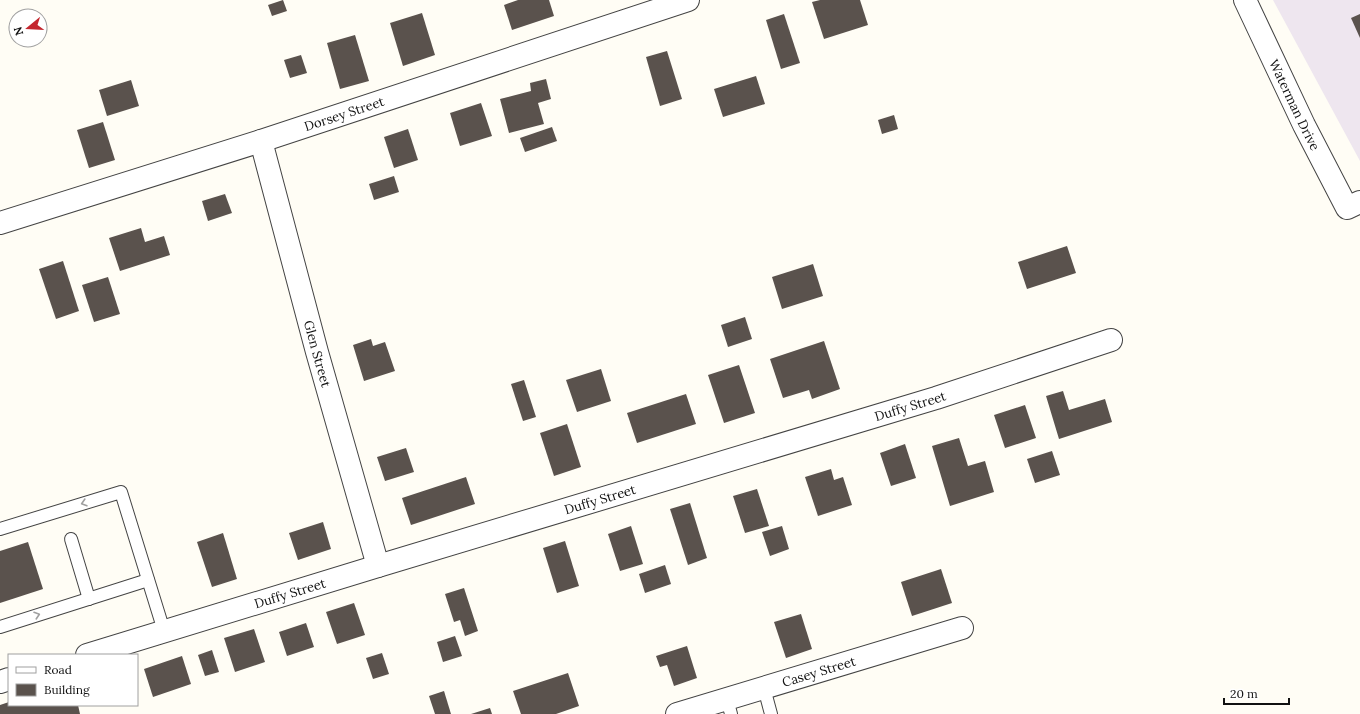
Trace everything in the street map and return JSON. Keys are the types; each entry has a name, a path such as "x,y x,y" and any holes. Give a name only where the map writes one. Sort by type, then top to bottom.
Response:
{"street":[{"name":"Dorsey Street","path":"0,223 261,140 688,0"},
{"name":"Waterman Drive","path":"1246,0 1304,125 1354,205"},
{"name":"Glen Street","path":"261,140 317,352 378,566"},
{"name":"Duffy Street","path":"90,654 936,398 1111,340"},
{"name":"Casey Street","path":"677,714 729,706 764,688 962,628"}],"lane":[{"path":"0,529 121,492 164,631"},
{"path":"71,539 89,599"},
{"path":"0,627 148,580"},
{"path":"764,688 771,714"}],"shaded area":[{"path":"1273,0 1360,0 1360,161"}],"building":[{"path":"283,0 287,11 272,16 268,5"},
{"path":"518,0 549,0 554,16 512,30 504,5"},
{"path":"820,0 860,0 868,25 824,39 812,2"},
{"path":"422,13 435,55 403,66 390,23"},
{"path":"784,14 800,63 781,69 766,20"},
{"path":"1360,14 1360,38 1351,18"},
{"path":"355,35 369,81 340,89 327,43"},
{"path":"667,51 682,99 660,106 646,57"},
{"path":"301,55 307,73 290,78 284,60"},
{"path":"756,76 765,104 723,117 714,89"},
{"path":"546,79 551,99 538,103 544,124 509,133 500,99 531,91 530,83"},
{"path":"131,80 139,106 107,116 99,90"},
{"path":"481,103 492,136 460,146 450,113"},
{"path":"894,115 898,129 882,134 878,120"},
{"path":"103,122 115,160 89,168 77,130"},
{"path":"552,127 557,141 525,152 520,138"},
{"path":"408,129 418,160 394,168 384,137"},
{"path":"394,176 399,192 374,200 369,184"},
{"path":"225,194 232,213 208,221 202,201"},
{"path":"141,228 145,242 164,236 170,255 120,271 109,238"},
{"path":"1067,246 1076,273 1027,289 1018,262"},
{"path":"63,261 79,311 56,319 39,269"},
{"path":"813,264 823,296 782,309 772,277"},
{"path":"108,277 120,314 94,322 82,285"},
{"path":"745,317 752,339 728,347 721,325"},
{"path":"371,339 373,346 385,342 395,371 364,381 353,345"},
{"path":"824,341 840,389 812,399 809,390 783,398 770,359"},
{"path":"739,365 755,413 724,423 708,375"},
{"path":"601,369 611,401 577,412 566,380"},
{"path":"524,380 536,417 523,421 511,384"},
{"path":"1063,391 1069,410 1105,399 1112,422 1059,439 1046,396"},
{"path":"686,394 696,424 637,443 627,413"},
{"path":"1025,405 1036,438 1005,448 994,415"},
{"path":"567,424 581,467 554,476 540,433"},
{"path":"959,438 968,466 985,461 994,492 950,506 932,446"},
{"path":"905,444 916,478 891,486 880,453"},
{"path":"406,448 414,472 385,481 377,457"},
{"path":"1052,451 1060,475 1035,483 1027,459"},
{"path":"831,469 834,480 843,477 852,505 818,516 805,477"},
{"path":"466,477 475,504 411,525 402,498"},
{"path":"757,489 769,526 745,533 733,496"},
{"path":"690,503 707,558 688,565 670,509"},
{"path":"323,522 331,549 298,560 289,533"},
{"path":"631,526 643,564 620,571 608,534"},
{"path":"782,526 789,549 770,556 762,532"},
{"path":"223,533 237,579 212,587 197,542"},
{"path":"565,541 579,586 557,593 543,548"},
{"path":"28,542 43,589 0,603 0,551"},
{"path":"665,565 671,584 645,593 639,574"},
{"path":"941,569 952,603 912,616 901,582"},
{"path":"464,588 478,631 465,636 460,620 454,622 445,594"},
{"path":"354,603 365,635 337,644 326,612"},
{"path":"801,614 812,649 786,658 774,622"},
{"path":"306,623 314,647 287,656 279,632"},
{"path":"254,629 265,662 235,672 224,638"},
{"path":"455,636 462,656 443,662 437,642"},
{"path":"687,646 697,678 674,686 667,665 660,667 656,656"},
{"path":"212,650 219,672 205,676 198,655"},
{"path":"382,653 389,674 373,679 366,658"},
{"path":"182,656 191,684 153,697 144,669"},
{"path":"568,673 579,706 556,714 521,714 513,691"},
{"path":"444,691 451,714 435,714 429,696"},
{"path":"8,702 8,706 78,706 80,714 0,714 0,705"},
{"path":"490,708 492,714 471,714"}]}
